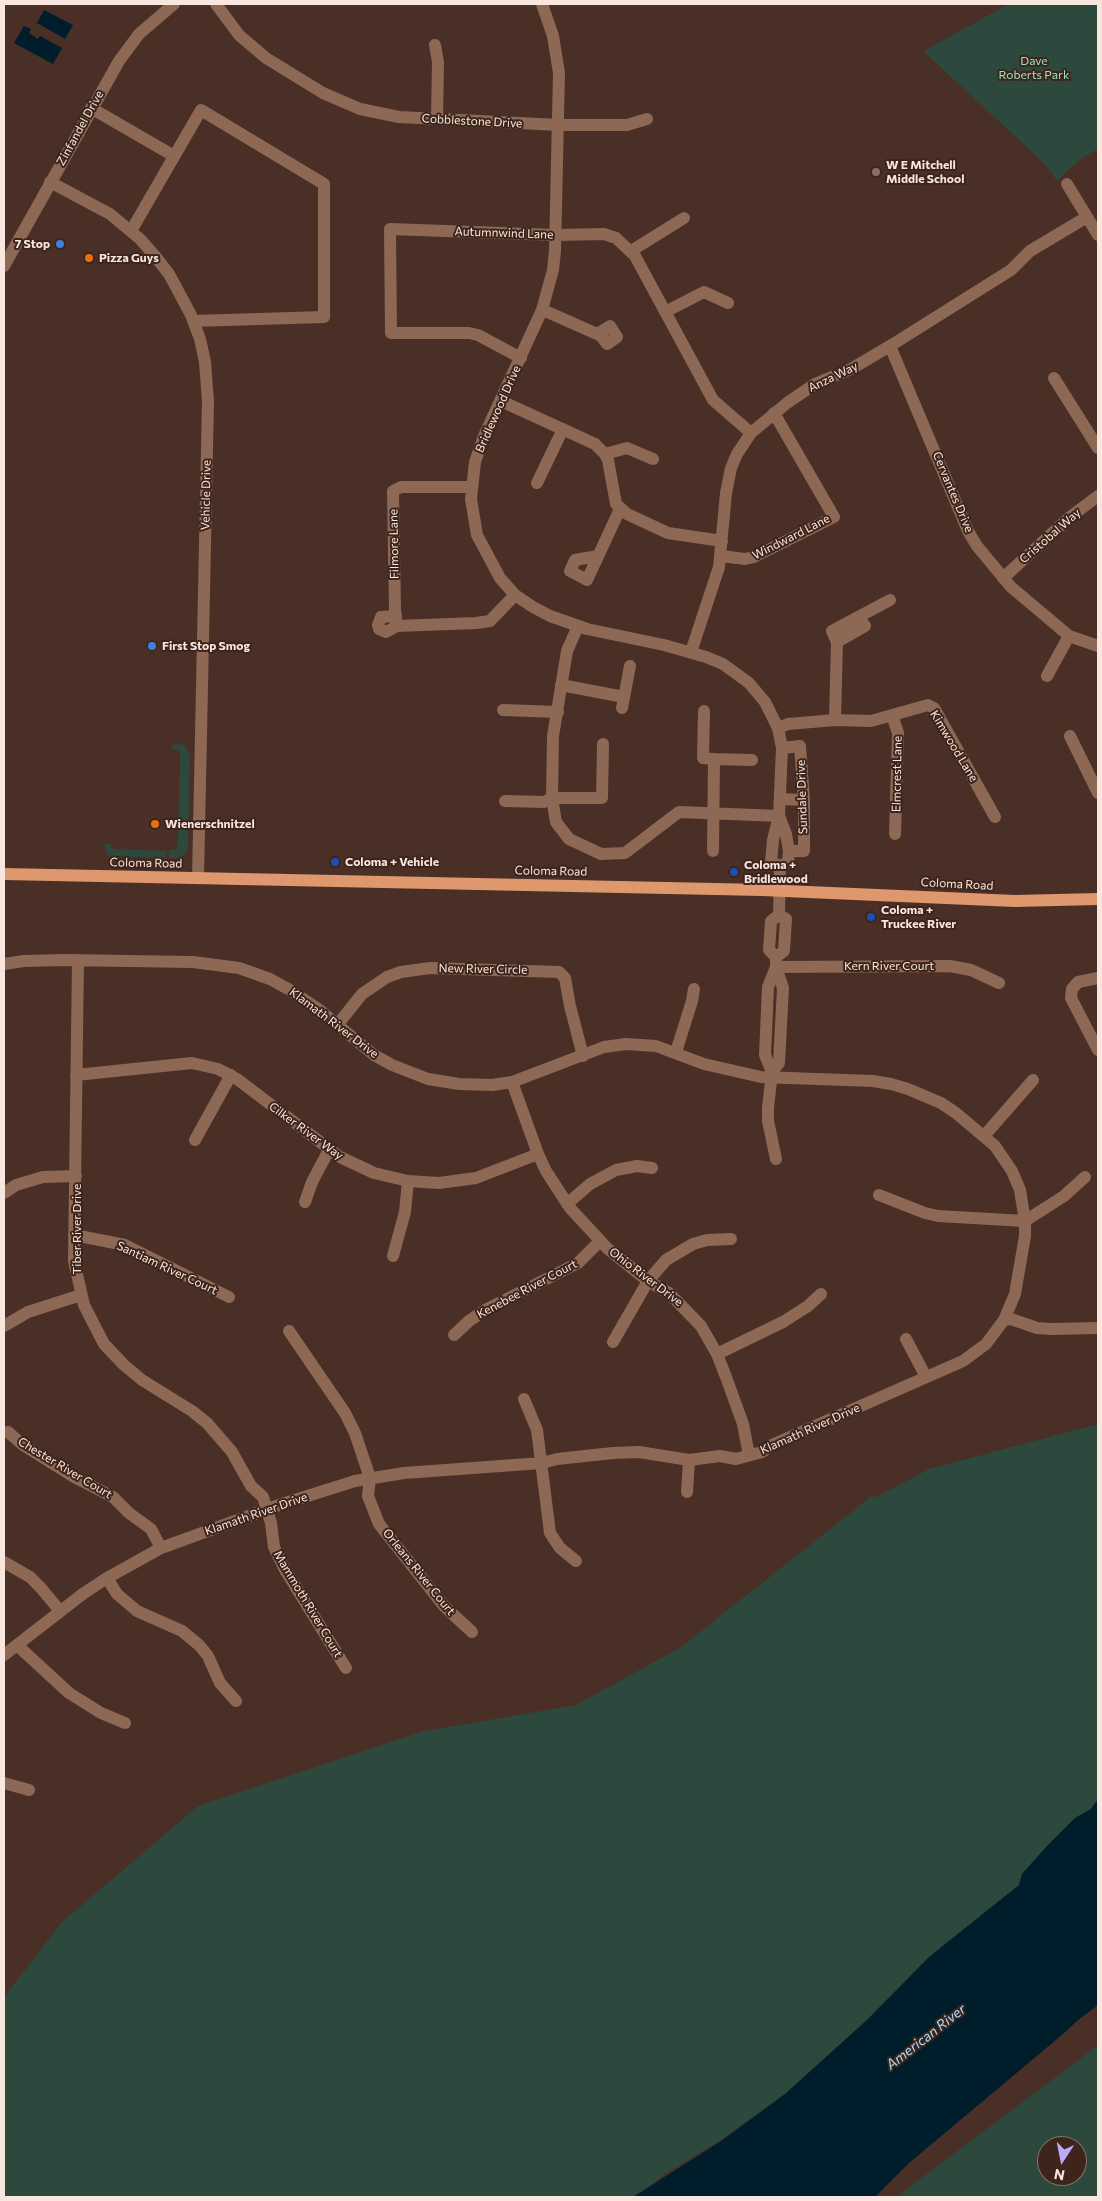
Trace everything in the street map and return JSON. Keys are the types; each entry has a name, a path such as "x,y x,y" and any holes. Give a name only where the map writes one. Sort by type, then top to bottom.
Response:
{"main road":[{"name":"Coloma Road","path":"4,874 781,891 1015,901 1098,899"}],"street":[{"name":"Zinfandel Drive","path":"4,266 119,61 139,34 174,4"},
{"name":"Cobblestone Drive","path":"216,4 228,22 252,47 307,77 323,93 360,109 399,117 559,125 627,125 647,119"},
{"name":"Bridlewood Drive","path":"542,4 557,52 559,73 556,235 553,270 542,310 479,451 471,487 472,511 481,545 500,578 515,595 550,616 578,626 691,652 723,664 738,673 765,702 778,728 782,748 779,816 773,840 771,862 780,866 781,891 779,915 786,920 784,951 776,962"},
{"path":"435,45 438,62 437,119"},
{"path":"91,108 174,156"},
{"path":"131,231 201,110 324,184 324,317 193,321"},
{"name":"Vehicle Drive","path":"50,182 96,206 131,231 155,256 169,274 193,321 205,362 208,396 198,877"},
{"path":"1067,184 1098,235"},
{"name":"Anza Way","path":"691,652 721,556 726,493 731,468 737,454 751,433 774,413 815,384 851,369 890,346 1011,270 1030,251 1087,217"},
{"path":"631,251 684,218"},
{"name":"Autumnwind Lane","path":"521,358 478,335 469,333 391,333 390,228 556,235 604,234 616,238 631,251 713,400 751,433"},
{"path":"665,312 704,292 728,303"},
{"path":"542,310 597,334"},
{"name":"Cervantes Drive","path":"890,346 956,498 968,531 1003,578 1069,636 1098,646"},
{"path":"1054,378 1098,448"},
{"path":"501,401 595,444 605,454 610,468 613,498 620,509 668,533 722,541"},
{"name":"Windward Lane","path":"721,556 745,559 754,557 834,517 774,413"},
{"path":"537,483 563,429"},
{"path":"605,454 627,448 653,460"},
{"name":"Filmore Lane","path":"471,487 401,487 393,491 397,621 490,621 515,595"},
{"name":"Cristobal Way","path":"1003,578 1070,517 1098,496"},
{"path":"598,556 620,509"},
{"path":"835,720 837,642 832,631 890,600"},
{"path":"578,626 567,651 553,736 552,798 556,822 569,839 601,854 625,853 679,812 779,816"},
{"path":"1047,676 1069,636"},
{"path":"561,685 623,702 630,666"},
{"name":"Kimwood Lane","path":"778,728 788,724 835,720 871,721 928,705 934,708 995,817"},
{"path":"503,710 558,712"},
{"path":"704,711 703,758 752,760"},
{"name":"Elmcrest Lane","path":"892,715 898,733 895,834"},
{"path":"1070,736 1098,793"},
{"path":"505,801 544,802 552,798 602,798 603,744"},
{"name":"Sundale Drive","path":"782,748 800,746 804,800 804,851 789,851"},
{"path":"713,851 714,759"},
{"path":"780,799 804,800"},
{"name":"Bridlewood Drive","path":"779,816 786,834 789,851"},
{"path":"780,866 788,862 789,851"},
{"name":"Klamath River Drive","path":"4,964 39,960 78,960 193,962 238,968 270,979 290,990 338,1024 374,1055 392,1065 428,1079 474,1085 512,1082 604,1047 626,1044 656,1046 723,1069 772,1075 873,1081 908,1088 941,1103 995,1146 1012,1171 1020,1190 1025,1221 1015,1294 1004,1320 986,1344 975,1354 762,1452 736,1459 720,1456 689,1460 639,1452 558,1459 542,1464 404,1473 335,1486 161,1548 107,1578 60,1611 18,1646 4,1655"},
{"name":"Tiber River Drive","path":"78,960 74,1261 81,1295 95,1329 114,1355 142,1380 192,1411 207,1423 232,1452 251,1486 263,1497 267,1510"},
{"path":"776,962 783,988 778,1063 772,1075 768,1114 776,1159"},
{"name":"Kern River Court","path":"776,962 950,966 971,970 999,983"},
{"name":"New River Circle","path":"338,1024 362,994 387,977 401,972 430,968 559,972 566,978 570,1006 583,1056"},
{"path":"1098,978 1078,982 1072,989 1071,998 1098,1050"},
{"path":"676,1052 694,989"},
{"name":"Cilker River Way","path":"76,1074 192,1063 206,1065 231,1075 329,1150 356,1166 374,1173 408,1181 439,1183 476,1178 538,1154"},
{"path":"195,1140 231,1075"},
{"path":"984,1136 1033,1080"},
{"name":"Ohio River Drive","path":"512,1082 538,1154 567,1204 600,1241 648,1281 669,1293 692,1314 717,1354 743,1424 749,1455"},
{"path":"305,1202 312,1182 329,1150"},
{"path":"567,1204 590,1184 616,1170 630,1166 652,1168"},
{"path":"4,1193 16,1185 42,1177 76,1176"},
{"path":"879,1195 925,1213 938,1216 1025,1221 1064,1196 1085,1177"},
{"path":"393,1256 405,1212 408,1181"},
{"name":"Santiam River Court","path":"74,1236 125,1245 229,1297"},
{"path":"613,1342 648,1281 666,1260 686,1247 707,1240 731,1239"},
{"name":"Kenebee River Court","path":"454,1336 469,1321 485,1310 578,1263 600,1241"},
{"path":"717,1354 796,1315 821,1294"},
{"path":"4,1326 28,1312 81,1295"},
{"path":"1004,1320 1011,1319 1038,1328 1098,1328"},
{"name":"Orleans River Court","path":"289,1330 349,1420 370,1478 368,1496 380,1524 444,1606 472,1632"},
{"path":"906,1339 926,1377"},
{"path":"524,1399 537,1430 547,1523 550,1533 560,1548 576,1562"},
{"name":"Chester River Court","path":"8,1432 24,1445 74,1477 113,1497 129,1513 151,1530 161,1548"},
{"path":"687,1492 689,1460"},
{"name":"Mammoth River Court","path":"267,1510 272,1523 274,1547 284,1568 346,1668"},
{"path":"4,1562 30,1577 42,1588 60,1611"},
{"path":"107,1578 117,1594 137,1611 182,1631 199,1645 208,1656 220,1683 236,1701"},
{"path":"18,1646 70,1693 101,1713 125,1723"},
{"path":"4,1784 29,1790"}],"green space":[{"name":"Dave Roberts Park","path":"1009,4 1098,4 1098,149 1078,161 1057,181 1045,164 925,53 925,50"},
{"path":"172,745 185,745 190,755 188,845 185,855 179,858 169,858 169,850 177,850 180,751 172,749"},
{"path":"104,844 111,844 112,848 115,849 167,851 166,858 108,856"},
{"path":"1098,1424 1098,1799 1091,1809 1075,1818 1047,1846 1022,1874 1019,1885 929,1957 868,2019 785,2094 721,2140 663,2175 639,2197 4,2197 4,1997 62,1922 198,1806 424,1731 576,1705 681,1647 873,1495 874,1498 929,1469"},
{"path":"1098,2045 1098,2197 896,2197"}],"water":[{"path":"44,10 73,25 65,39 37,23"},
{"path":"24,26 31,29 29,33 38,39 40,36 62,48 53,64 14,43"},
{"name":"American River","path":"1098,1799 1098,2005 909,2163 875,2197 633,2197 721,2141 785,2094 868,2019 929,1957 1019,1885 1022,1874 1047,1846 1075,1818 1091,1809"}],"place":[{"name":"W E Mitchell Middle School","path":"876,172"},
{"name":"7 Stop","path":"60,244"},
{"name":"Pizza Guys","path":"89,258"},
{"name":"First Stop Smog","path":"152,646"},
{"name":"Wienerschnitzel","path":"155,824"},
{"name":"Coloma + Vehicle","path":"335,862"},
{"name":"Coloma + Bridlewood","path":"734,872"},
{"name":"Coloma + Truckee River","path":"871,917"}]}
